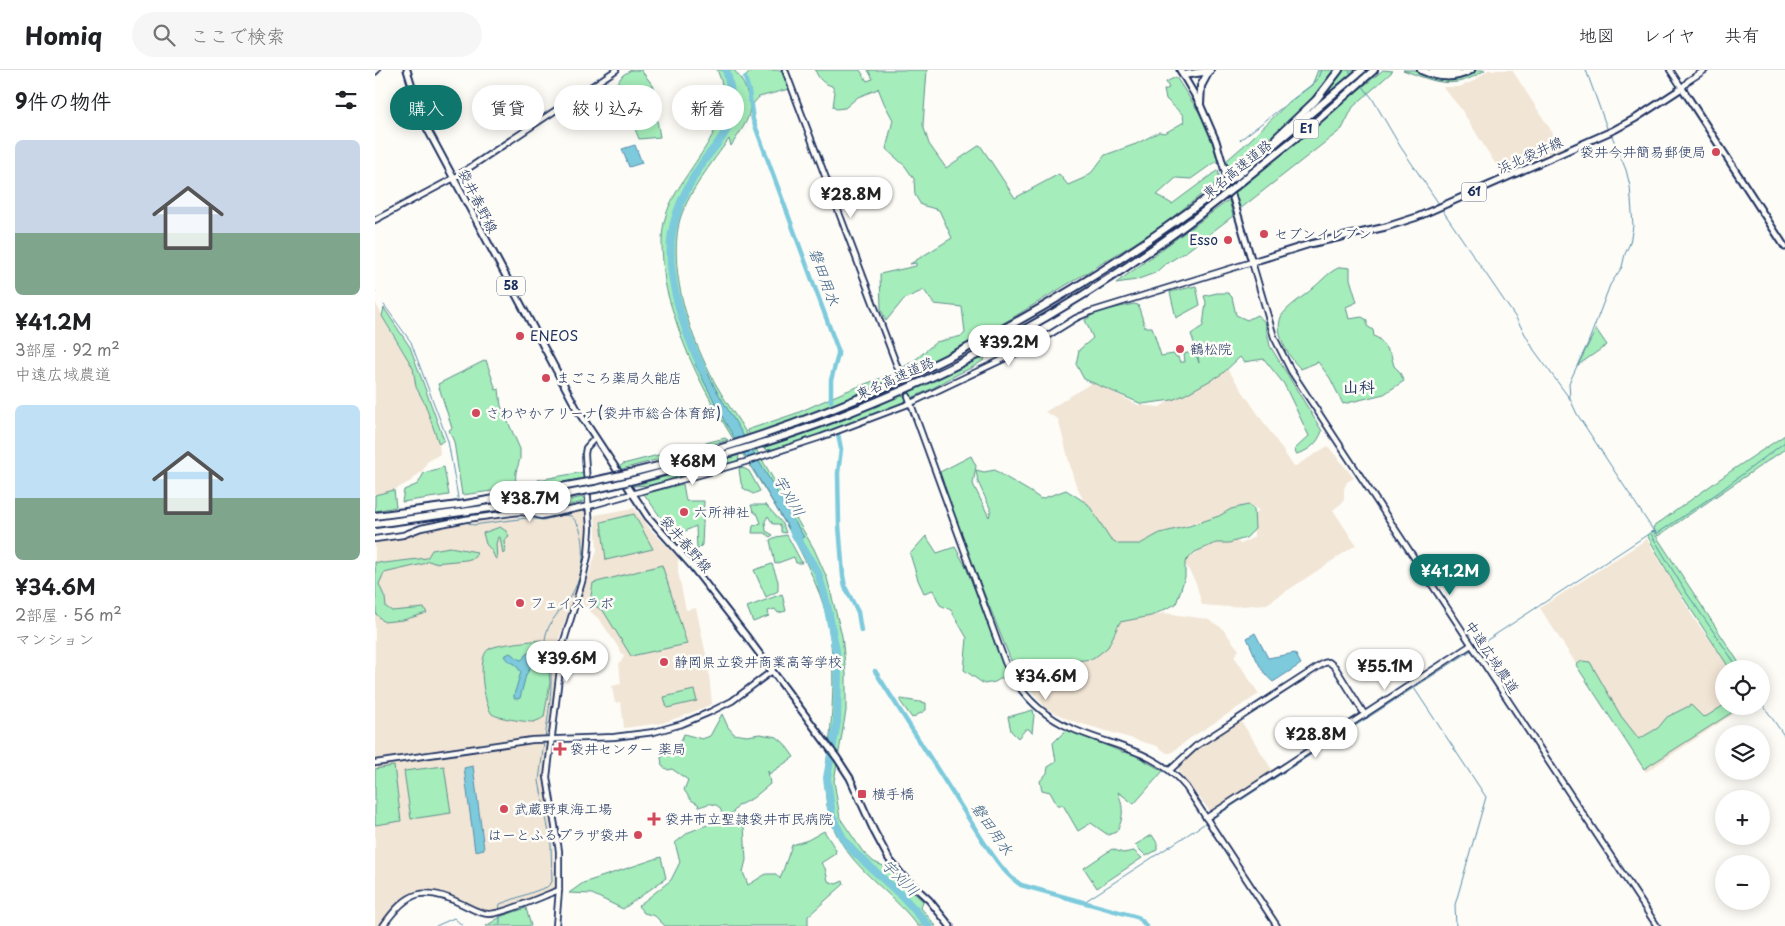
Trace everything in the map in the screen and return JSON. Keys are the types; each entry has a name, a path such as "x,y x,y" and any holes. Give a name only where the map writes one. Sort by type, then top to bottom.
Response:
{"highway":[{"path":"1232,178 1304,112 1328,86 1339,70"},
{"name":"東名高速道路","path":"375,524 505,506 594,481 660,466 758,436 852,402 892,385 967,349 1040,310 1154,238 1223,186 1362,70"},
{"name":"東名高速道路","path":"375,516 583,491 634,480 761,444 855,410 947,369 990,348 1094,289 1169,238 1313,124 1374,70"},
{"path":"1421,70 1447,78 1471,70"},
{"path":"1431,70 1447,73 1463,70"},
{"path":"1181,73 1210,71"},
{"path":"1200,104 1201,86 1210,71"}],"main road":[{"name":"袋井春野線","path":"407,70 422,119 578,411 595,438 648,517 691,565 837,758 850,778 889,859 929,900 950,926"},
{"path":"1181,73 1200,104 1216,141 1252,262"},
{"path":"1682,88 1785,247"},
{"name":"浜北袋井線","path":"1252,262 1311,244 1386,227 1417,217 1614,130 1682,88"}],"street":[{"path":"375,220 454,178 616,70"},
{"path":"785,70 900,374"},
{"path":"1671,70 1682,88 1705,70"},
{"path":"375,539 403,535 421,528 463,520 519,512 541,516 589,506 747,462 821,437 911,403 1031,346 1076,318 1090,312 1252,262"},
{"name":"中遠広域農道","path":"1252,262 1274,337 1291,371 1657,926"},
{"path":"908,396 1012,677 1032,702 1047,715 1064,725 1147,756 1170,770 1183,783 1277,926"},
{"path":"556,926 559,890 558,840 547,777 563,644 588,556 590,528 585,454 586,448 595,438"},
{"path":"1206,818 1471,645"},
{"path":"1170,770 1196,746 1324,663 1329,662 1335,668 1365,715"},
{"path":"375,763 532,740 630,736 677,726 732,701 772,671"},
{"path":"383,926 401,903 416,896 442,895 487,914 499,912 559,890"}],"shaded area":[{"path":"1488,70 1512,70 1563,149 1503,176 1461,109 1443,87 1459,87 1474,81"},
{"path":"375,302 413,368 416,387 425,404 439,444 440,454 427,462 423,470 411,481 394,490 375,495"},
{"path":"1224,364 1294,467 1328,446 1354,478 1347,482 1342,503 1333,510 1356,545 1267,604 1229,607 1202,605 1196,583 1184,562 1223,533 1241,544 1254,537 1253,515 1259,510 1248,505 1219,521 1191,523 1152,547 1118,576 1074,480 1058,419 1045,412 1093,382 1138,405 1160,407"},
{"path":"634,508 651,530 678,557 678,572 686,610 696,608 708,664 712,704 662,723 624,728 621,702 615,703 612,686 621,684 619,664 624,656 600,620 584,606 581,599 597,550 595,515"},
{"path":"587,509 587,546 579,582 558,641 544,777 552,836 556,888 490,912 483,912 447,894 431,891 412,893 393,906 380,926 375,926 375,541 403,538 422,531 469,522 529,516 541,517"},
{"path":"1647,539 1695,620 1724,660 1715,660 1715,715 1732,715 1646,772 1540,608"},
{"path":"1164,613 1207,619 1222,628 1239,650 1234,656 1259,694 1189,739 1171,753 1167,753 1157,746 1069,720 1046,708 1020,676 1050,662 1093,659 1110,643 1120,622"},
{"path":"1241,721 1273,771 1210,811 1180,773 1178,766 1196,749"}],"green space":[{"path":"631,70 641,70 652,85 618,85 617,83 623,75"},
{"path":"717,70 734,70 744,85 722,85"},
{"path":"752,70 781,70 789,89 759,97 752,105 746,76"},
{"path":"815,70 860,70 867,81 873,79 868,70 927,70 923,125 929,144 946,168 980,145 1015,198 1059,174 1068,185 1084,178 1092,172 1105,155 1136,144 1159,132 1165,133 1184,122 1183,115 1166,99 1164,90 1169,88 1166,82 1176,77 1206,123 1217,162 1191,179 1176,178 1157,195 1172,204 1218,170 1220,180 1155,231 966,346 850,399 795,421 750,435 747,430 797,413 844,392 892,374 915,360 936,342 962,336 965,333 962,307 934,304 924,290 904,299 886,321 881,310 880,274 916,266 916,263 910,264 952,238 939,210 921,205 915,195 914,179 905,166 886,149 893,120 878,88 858,97 845,108 836,109 833,107 835,92 832,86 821,80"},
{"path":"1318,70 1335,70 1305,106 1231,172 1226,161 1289,102 1312,85"},
{"path":"1339,70 1355,70 1331,93 1329,91"},
{"path":"1383,70 1393,71 1353,107 1342,129 1240,209 1234,193"},
{"path":"1403,70 1416,70 1454,79 1477,70 1485,70 1464,81 1444,82 1435,81"},
{"path":"744,85 750,108 744,126"},
{"path":"635,130 659,130 660,137 639,139"},
{"path":"714,130 741,130 731,146 729,139 708,168 682,213 676,243 679,284 684,306 706,366 814,549 827,578 842,636 846,674 846,711 834,781 840,818 863,852 874,862 893,870 902,882 923,901 921,908 936,926 918,926 858,865 838,837 831,821 826,799 825,779 830,736 833,665 829,629 820,595 786,525 705,390 688,355 668,295 662,250 664,222 674,197"},
{"path":"1229,200 1233,216 1187,251 1155,273 1136,280 1116,283"},
{"path":"1341,267 1350,268 1350,279 1357,302 1346,307 1349,319 1362,317 1367,320 1367,326 1373,330 1374,336 1379,339 1391,355 1394,366 1404,381 1384,394 1343,404 1330,378 1318,362 1301,369 1292,359 1279,331 1279,324 1283,313 1330,273"},
{"path":"1196,286 1200,305 1176,318 1170,292"},
{"path":"1228,293 1232,297 1236,315 1247,320 1257,315 1265,322 1270,346 1322,431 1309,449 1296,454 1295,449 1309,436 1284,384 1264,359 1244,362 1240,357 1222,374 1184,395 1172,400 1142,404 1084,379 1076,364 1079,350 1093,338 1085,320 1097,312 1134,304 1138,305 1145,327 1152,327 1161,356 1174,354 1180,362 1185,362 1184,354 1195,351 1199,363 1191,334 1203,326 1206,302 1204,296"},
{"path":"384,308 410,347 444,440 439,444 425,404 416,387 413,368 382,316"},
{"path":"1596,329 1607,345 1578,365"},
{"path":"986,355 984,360 973,367 880,413 794,443 769,450 762,448 846,419"},
{"name":"さわやかアリーナ(袋井市総合体育館)","path":"486,360 496,390 499,389 501,406 520,449 515,488 462,495 454,442 449,430 452,428 438,384"},
{"path":"1785,435 1785,449 1658,536 1653,527"},
{"path":"725,438 728,440 619,470 618,468 623,464"},
{"path":"739,455 738,462 651,485 633,486"},
{"path":"971,456 976,466 973,484 989,517 991,510 978,482 976,470 984,472 995,470 1041,499 1066,490 1088,504 1110,538 1118,544 1140,544 1160,533 1189,526 1219,516 1231,509 1248,505 1254,509 1255,529 1246,538 1229,543 1216,543 1195,552 1185,562 1185,577 1176,604 1151,616 1120,622 1108,647 1093,659 1056,663 1039,660 1014,668 958,528 940,472"},
{"path":"444,467 449,495 402,502 404,490 418,484 424,473"},
{"path":"741,467 749,471 760,491 753,494 743,488 739,469"},
{"path":"583,472 585,474 584,478 535,489 538,480"},
{"path":"683,484 686,501 704,501 702,545 697,550 696,526 677,535 644,494"},
{"path":"394,490 396,507 375,511 375,495"},
{"path":"583,497 585,500 583,502 544,511 537,510 535,507"},
{"path":"751,505 766,505 783,524 786,533 781,532 779,524 773,524 768,516 765,521 766,531 773,535 770,537 765,533 752,533 753,526 761,523"},
{"path":"634,514 653,549 606,560 601,522"},
{"path":"500,527 509,536 504,540 505,552 503,554 500,537 498,537 496,544 497,559 486,544 483,533"},
{"path":"1653,531 1737,660 1724,660 1675,585 1647,535"},
{"path":"787,535 802,563 796,563 794,557 775,564 770,540"},
{"path":"926,536 937,553 955,547 966,567 1007,675 995,682 984,684 964,670 967,638 951,610 940,605 933,590 924,593 910,554"},
{"path":"450,547 477,552 474,558 466,560 434,563 429,561 384,573 379,584 385,598 386,607 392,611 424,608 427,613 403,620 384,622 376,614 375,562 384,563 427,558 432,550"},
{"path":"772,564 778,581 778,591 766,597 754,570"},
{"path":"662,565 687,644 631,656 604,612 590,602 593,583"},
{"path":"782,594 786,611 778,613 775,609 768,611 769,616 753,622 747,607"},
{"path":"542,640 548,661 550,683 544,717 530,722 492,714 484,691 482,670 485,653 493,647"},
{"path":"1582,661 1590,662 1621,716 1639,739 1658,728 1667,717 1691,705 1703,717 1715,711 1715,715 1728,715 1644,769 1576,665"},
{"path":"694,690 697,701 667,708 664,697"},
{"path":"901,699 926,703 926,710 912,718 900,701"},
{"path":"1033,710 1032,733 1029,729 1026,729 1018,738 1011,731 1008,717"},
{"path":"722,714 728,727 734,734 747,736 760,734 777,737 794,757 769,774 768,771 770,784 753,798 739,805 729,817 744,826 746,860 743,872 748,885 766,874 776,874 780,879 792,845 808,840 824,831 836,850 835,854 821,863 825,868 828,881 836,884 843,881 844,884 808,916 808,926 665,926 655,916 644,913 638,906 671,880 680,862 675,843 689,832 721,818 721,810 718,806 708,804 699,807 698,804 691,800 684,790 688,780 672,769 668,770 662,766 661,757 670,753 680,743 684,734 702,739 710,736"},
{"path":"1068,730 1122,752 1131,753 1163,771 1134,804 1118,792 1122,812 1121,822 1116,832 1108,835 1091,823 1078,831 1063,805 1057,805 1050,792 1042,790 1040,781 1047,773 1048,767 1056,762 1053,743"},
{"path":"394,766 401,821 375,825 375,769"},
{"path":"444,766 451,813 411,819 404,771"},
{"path":"1152,835 1157,843 1157,850 1146,856 1135,845"},
{"path":"1112,849 1123,853 1134,851 1142,858 1097,888 1084,868"},
{"path":"661,857 666,878 623,909 592,894 569,893 583,883"},
{"path":"526,908 531,926 486,926 502,916"}],"water":[{"path":"635,145 642,163 629,167 622,149"},
{"path":"702,361 715,388 804,537 795,539 725,422 695,364"},
{"path":"1255,633 1268,658 1295,653 1301,664 1273,682 1261,668 1247,638"},
{"path":"531,652 534,656 534,661 526,675 520,698 514,698 521,672 515,664 504,656 510,653 520,660"},
{"path":"473,766 484,849 475,851 464,768"}],"waterway":[{"name":"宇刈川","path":"703,371 688,335 676,295 672,274 672,234 676,216 689,186 728,127 731,113 731,98 726,70"},
{"path":"1240,140 1310,86 1318,78 1321,70"},
{"path":"1348,70 1353,75"},
{"path":"1586,70 1607,128"},
{"name":"磐田用水","path":"745,78 753,120 838,350 831,380 831,401"},
{"path":"1362,85 1439,204"},
{"path":"1612,136 1626,170 1630,186 1633,226 1630,243 1622,267 1610,285 1588,343 1569,383 1570,399 1577,414 1653,530"},
{"path":"1443,211 1516,318 1534,350 1570,399"},
{"path":"384,305 411,342 448,441 459,503"},
{"name":"磐田用水","path":"838,434 841,449 838,473 839,525 843,576 845,587 858,612 861,631"},
{"path":"1475,648 1653,531 1658,533 1719,492 1785,442"},
{"path":"464,521 473,525 527,518 543,520 563,515 571,516 581,532 583,553 577,584 551,622 546,635 545,646 551,680 545,738"},
{"name":"宇刈川","path":"793,531 818,573 827,604 836,651 838,671 837,722 827,778 832,816 844,840 854,852 904,898 929,926"},
{"path":"1651,534 1684,589 1733,660"},
{"path":"1084,902 1472,650"},
{"name":"磐田用水","path":"875,671 983,841 1009,876 1021,885 1137,917 1146,926"},
{"path":"1414,688 1486,797 1455,905 1456,926"},
{"path":"1770,715 1785,737"},
{"path":"499,911 500,904 547,887 552,882 551,843 539,781 544,742"},
{"path":"491,926 500,924 500,915"},
{"path":"436,926 454,918 463,926"}],"place":[{"name":"袋井今井簡易郵便局","path":"1716,152"},
{"name":"セブンイレブン","path":"1264,234"},
{"name":"Esso","path":"1228,240"},
{"name":"ENEOS","path":"520,336"},
{"name":"鶴松院","path":"1180,349"},
{"name":"まごころ薬局久能店","path":"546,378"},
{"name":"さわやかアリーナ(袋井市総合体育館)","path":"476,413"},
{"name":"六所神社","path":"684,512"},
{"name":"フェイスラボ","path":"520,603"},
{"name":"静岡県立袋井商業高等学校","path":"664,662"},
{"name":"袋井センター 薬局","path":"560,749"},
{"name":"横手橋","path":"862,794"},
{"name":"武蔵野東海工場","path":"504,809"},
{"name":"袋井市立聖隷袋井市民病院","path":"654,819"},
{"name":"はーとふるプラザ袋井","path":"638,835"}],"district":[{"name":"山科","path":"1359,387"}]}
